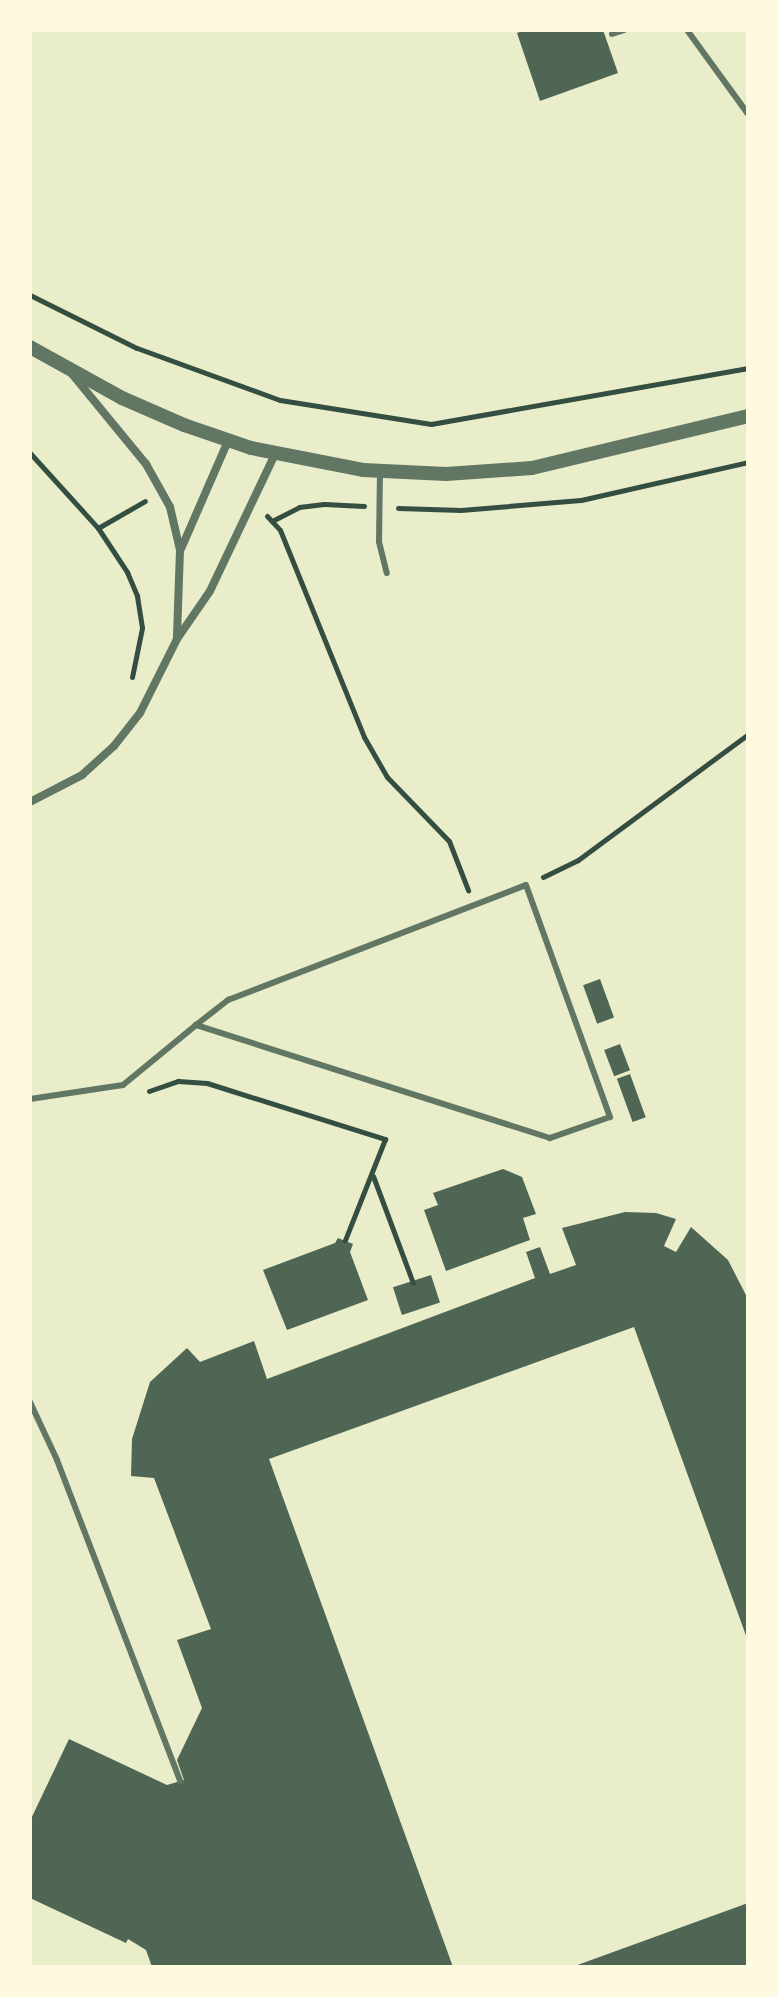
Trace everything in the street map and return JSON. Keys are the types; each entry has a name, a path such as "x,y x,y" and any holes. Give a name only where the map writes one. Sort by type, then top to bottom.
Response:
{"street":[{"path":"30,347 122,398 228,441 275,454 380,471 446,474 532,468 748,416"},
{"path":"69,370 101,414 146,464 163,491 180,550 177,639"},
{"path":"180,550 228,441"},
{"path":"30,802 82,775 120,739 153,694 177,639 210,591 275,454"}],"lane":[{"path":"612,34 624,30"},
{"path":"687,30 748,114"},
{"path":"380,471 379,542 387,573"},
{"path":"30,1099 123,1085 196,1025 228,1000 526,885 610,1117 550,1138 196,1025"},
{"path":"30,1402 57,1460 180,1781"}],"path":[{"path":"30,295 137,348 280,400 431,424 748,368"},
{"path":"30,453 98,528 122,563 137,596 142,628 129,685"},
{"path":"272,521 299,507 324,504 461,510 581,500 748,462"},
{"path":"98,528 163,491"},
{"path":"280,530 364,737 387,777 449,841 474,906"},
{"path":"526,885 578,860 748,734"},
{"path":"141,1094 178,1081 207,1083 385,1139 345,1240"},
{"path":"372,1175 413,1283"}],"building":[{"path":"525,30 603,30 618,73 540,101 517,33"},
{"path":"600,979 614,1018 597,1024 583,985"},
{"path":"620,1044 630,1070 614,1076 604,1050"},
{"path":"630,1074 646,1117 633,1122 617,1079"},
{"path":"503,1169 522,1177 536,1214 523,1218 530,1240 446,1271 424,1210 438,1205 433,1193"},
{"path":"625,1212 656,1213 676,1219 664,1246 676,1252 691,1227 728,1260 748,1299 748,1641 634,1327 269,1459 453,1967 152,1967 146,1950 128,1939 126,1943 30,1898 30,1821 69,1739 167,1785 184,1780 177,1760 202,1708 177,1640 211,1629 154,1478 131,1476 132,1439 150,1382 187,1348 200,1362 254,1341 267,1379 535,1278 526,1252 540,1247 550,1274 576,1265 562,1228"},
{"path":"338,1238 353,1244 350,1252 368,1300 287,1330 263,1270 335,1243"},
{"path":"431,1275 440,1303 402,1315 393,1287"},
{"path":"748,1903 748,1967 572,1967"}]}
